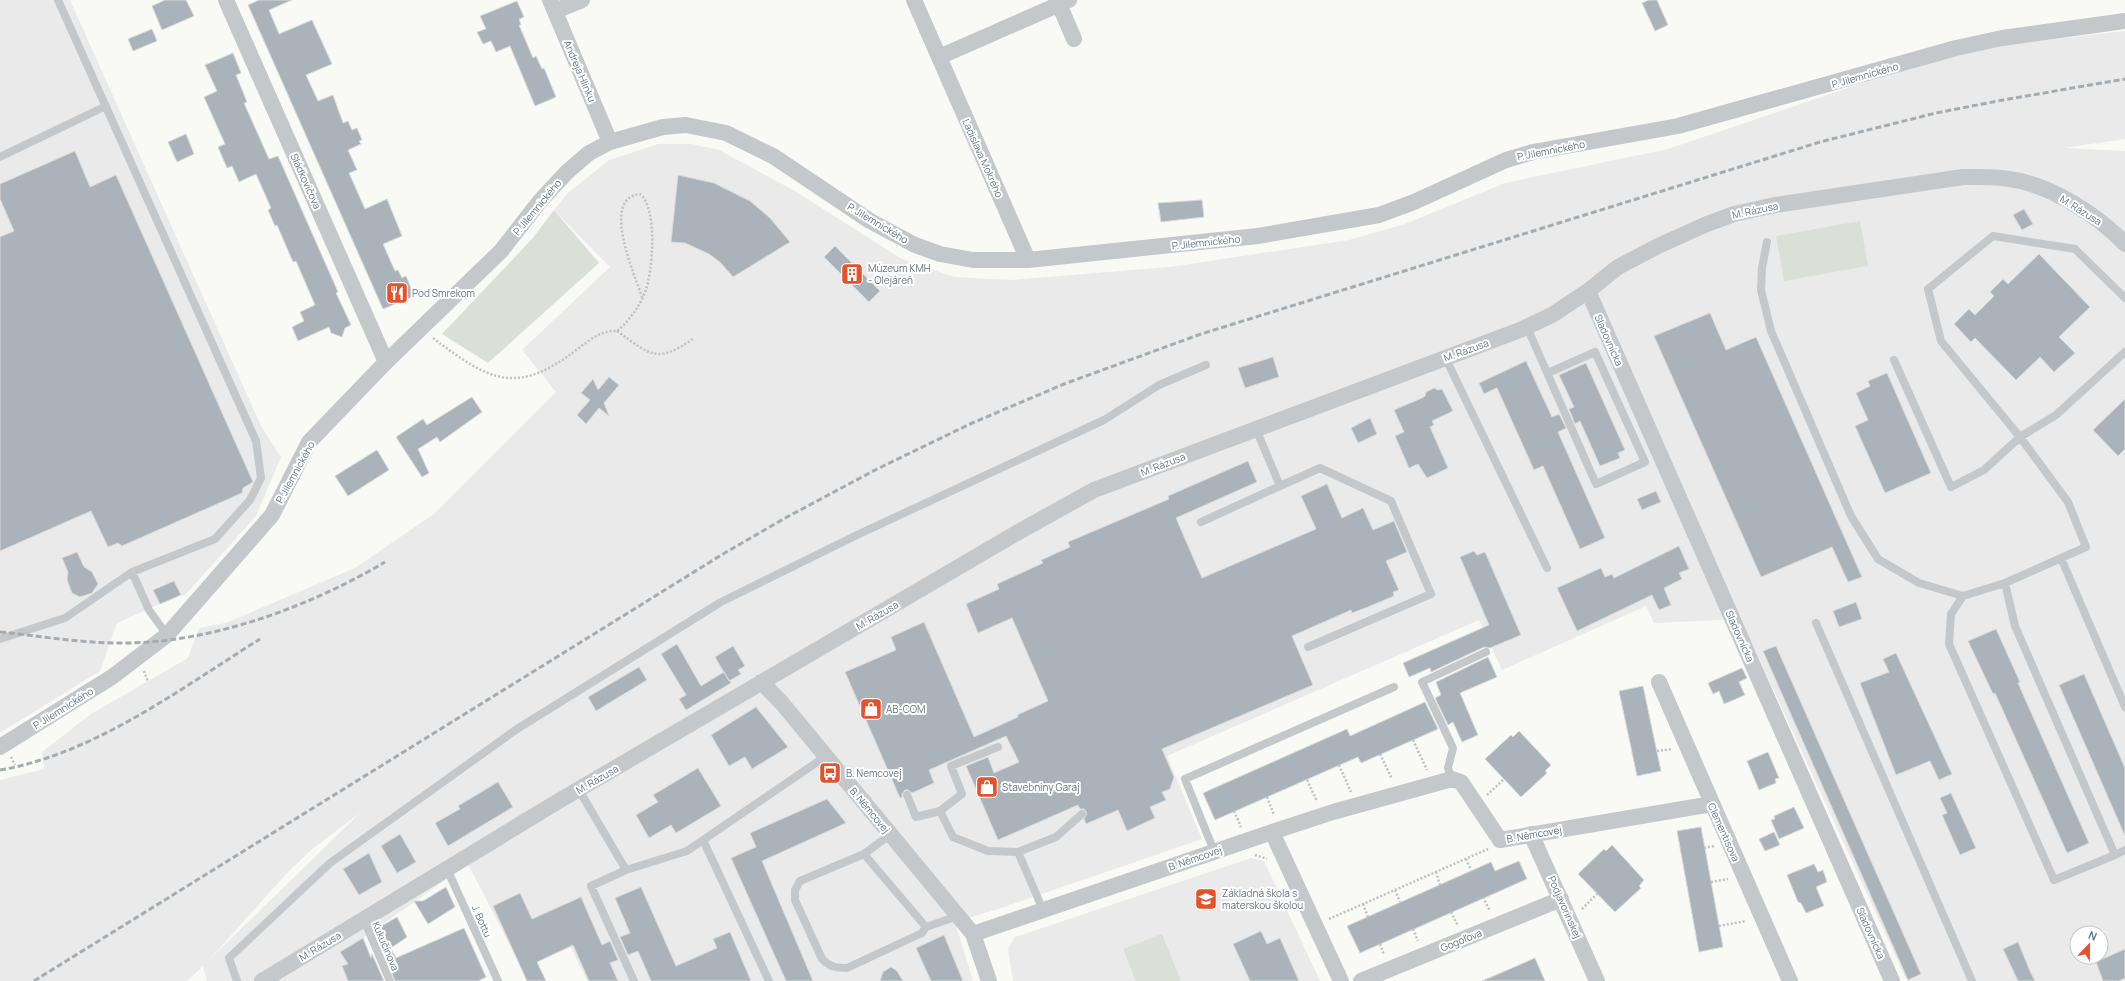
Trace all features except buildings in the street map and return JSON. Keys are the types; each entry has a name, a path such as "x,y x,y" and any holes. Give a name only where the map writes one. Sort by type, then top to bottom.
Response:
{"street":[{"name":"Sládkovičova","path":"226,0 386,362"},
{"path":"553,6 582,0"},
{"name":"Ladislava Mokrého","path":"914,0 1028,260"},
{"path":"939,57 1064,2 1074,39"},
{"name":"Andreja Hlinku","path":"553,6 610,142"},
{"name":"P. Jilemnického","path":"0,747 112,677 167,635 272,515 309,442 386,362 501,251 540,201 567,172 589,153 610,142 662,127 686,125 726,133 773,156 870,221 915,245 940,254 973,260 1028,260 1258,236 1379,215 1414,202 1486,168 1533,152 1678,126 1956,48 2002,38 2125,21"},
{"name":"M. Rázusa","path":"262,981 761,682 1022,530 1094,490 1527,327 1552,314 1588,291 1618,267 1638,256 1707,224 1734,214 1775,205 1963,177 2010,179 2034,184 2054,193 2098,219 2113,231 2125,244"},
{"name":"Sladovnícka","path":"1588,291 1892,981"},
{"name":"B. Němcovej","path":"761,682 781,702 973,934 1214,852 1274,825 1333,812 1452,778 1461,782 1500,840 1712,804"},
{"name":"Clementisova","path":"1659,682 1790,981"},
{"path":"1274,825 1341,981"},
{"name":"Podjavorinskej","path":"1531,834 1597,981"},
{"name":"Gogoľova","path":"1361,981 1561,899"},
{"path":"973,934 989,981"}],"lane":[{"path":"0,639 65,618 132,572 215,539 250,500 261,478 256,441 58,0"},
{"path":"0,157 106,106"},
{"path":"1768,242 1762,268 1761,290 1771,331 1851,516 1878,560 1919,583 1963,596 2005,583 2086,547 2068,502 2020,437 1941,341 1928,289 1993,236 2075,249 2125,298"},
{"path":"1527,327 1596,484 1645,462 1595,352 1548,373"},
{"path":"1894,360 1951,487 1984,470 2020,437 2056,415 2125,352"},
{"path":"1445,357 1547,568"},
{"path":"237,981 229,958 330,863 517,729 721,602 857,535 1104,420 1159,385 1206,365"},
{"path":"1256,429 1280,486"},
{"path":"1201,522 1320,468 1391,501 1431,594 1308,647"},
{"path":"2061,558 2125,707"},
{"path":"132,572 149,610 167,635"},
{"path":"2005,583 2014,626 2115,855"},
{"path":"1963,596 1951,614 1949,644 2054,880 2125,850"},
{"path":"1816,623 1972,981"},
{"path":"1452,778 1448,768 1453,748 1422,682 1486,652"},
{"path":"1214,852 1184,779 1394,687"},
{"path":"908,795 916,817 940,811 962,794 951,766 998,747"},
{"path":"634,981 590,886 626,870 687,851 826,756"},
{"path":"579,790 626,870"},
{"path":"940,811 953,837 988,851 1018,852 1056,837 1082,814"},
{"path":"891,834 864,854 800,881 795,890 795,900 822,959 827,964 836,968 847,968 922,933 926,927 958,916"},
{"path":"703,840 769,981"},
{"path":"1018,852 1043,910"},
{"path":"864,854 926,927"},
{"name":"J. Bottu","path":"447,869 498,981"},
{"name":"Kukučínova","path":"364,920 390,981"}],"path":[{"path":"617,331 626,323 642,297 649,275 652,222 647,202 640,194 628,198 623,204 620,213 620,226 642,297"},
{"path":"421,329 478,370 517,379 540,374 553,367 598,334 610,331 617,331 645,352 658,355 666,355 693,340"},
{"path":"1413,740 1429,773"},
{"path":"1657,751 1678,748"},
{"path":"1380,754 1394,783"},
{"path":"1339,765 1353,795"},
{"path":"1483,798 1504,779"},
{"path":"1307,780 1319,806"},
{"path":"1267,797 1274,825"},
{"path":"1234,811 1242,831"},
{"path":"1328,919 1490,848 1493,851"},
{"path":"1466,858 1471,870"},
{"path":"1436,872 1440,885"},
{"path":"1711,882 1734,878"},
{"path":"1395,890 1400,902"},
{"path":"1579,912 1597,894"},
{"path":"1483,897 1492,916"},
{"path":"1363,904 1368,917"},
{"path":"1451,912 1460,929"},
{"path":"1719,926 1753,919"},
{"path":"1413,929 1420,945"},
{"path":"1380,944 1386,959"}],"shaded area":[{"path":"0,0 70,0 261,426 281,457 256,516 185,595 180,595 117,623 100,671 0,733"},
{"path":"2125,31 2125,139 2063,148 2125,151 2125,981 1907,981 1741,619 1654,623 1646,606 1502,670 1479,620 1167,756 1202,839 998,909 955,922 973,981 587,981 571,947 522,969 468,864 363,938 381,981 207,981 203,966 187,981 0,981 0,780 44,769 42,752 91,714 188,658 199,628 226,623 355,568 434,514 556,392 522,350 610,267 554,210 567,194 609,160 658,144 692,144 719,150 795,191 900,258 954,277 1011,280 1170,267 1349,240 1405,224 1505,183 1668,149 1933,59 1988,47","holes":["361,812 209,960 287,873 311,850"]},
{"path":"554,210 599,263 488,363 442,334 532,239"},
{"path":"1860,221 1868,266 1784,281 1776,236"},
{"name":"Základná škola s materskou školou","path":"1251,858 1264,861 1320,981 1013,981 1008,949 1015,937"},
{"path":"1162,934 1181,981 1136,981 1123,949"}],"railway":[{"path":"34,981 723,554 787,517 877,469 970,424 1064,384 1201,334 1820,142 1936,113 2125,79"},
{"path":"0,632 111,643 160,641 194,636 227,629 294,607 326,593 385,562"},
{"path":"0,770 35,762 69,750 102,735 167,698 260,639"}],"place":[{"name":"Múzeum KMH - Olejáreň","path":"852,274"},
{"name":"Pod Smrekom","path":"397,293"},
{"name":"AB-COM","path":"871,709"},
{"name":"B. Nemcovej","path":"830,773"},
{"name":"Stavebniny Garaj","path":"987,787"},
{"name":"Základná škola s materskou školou","path":"1206,899"}]}
